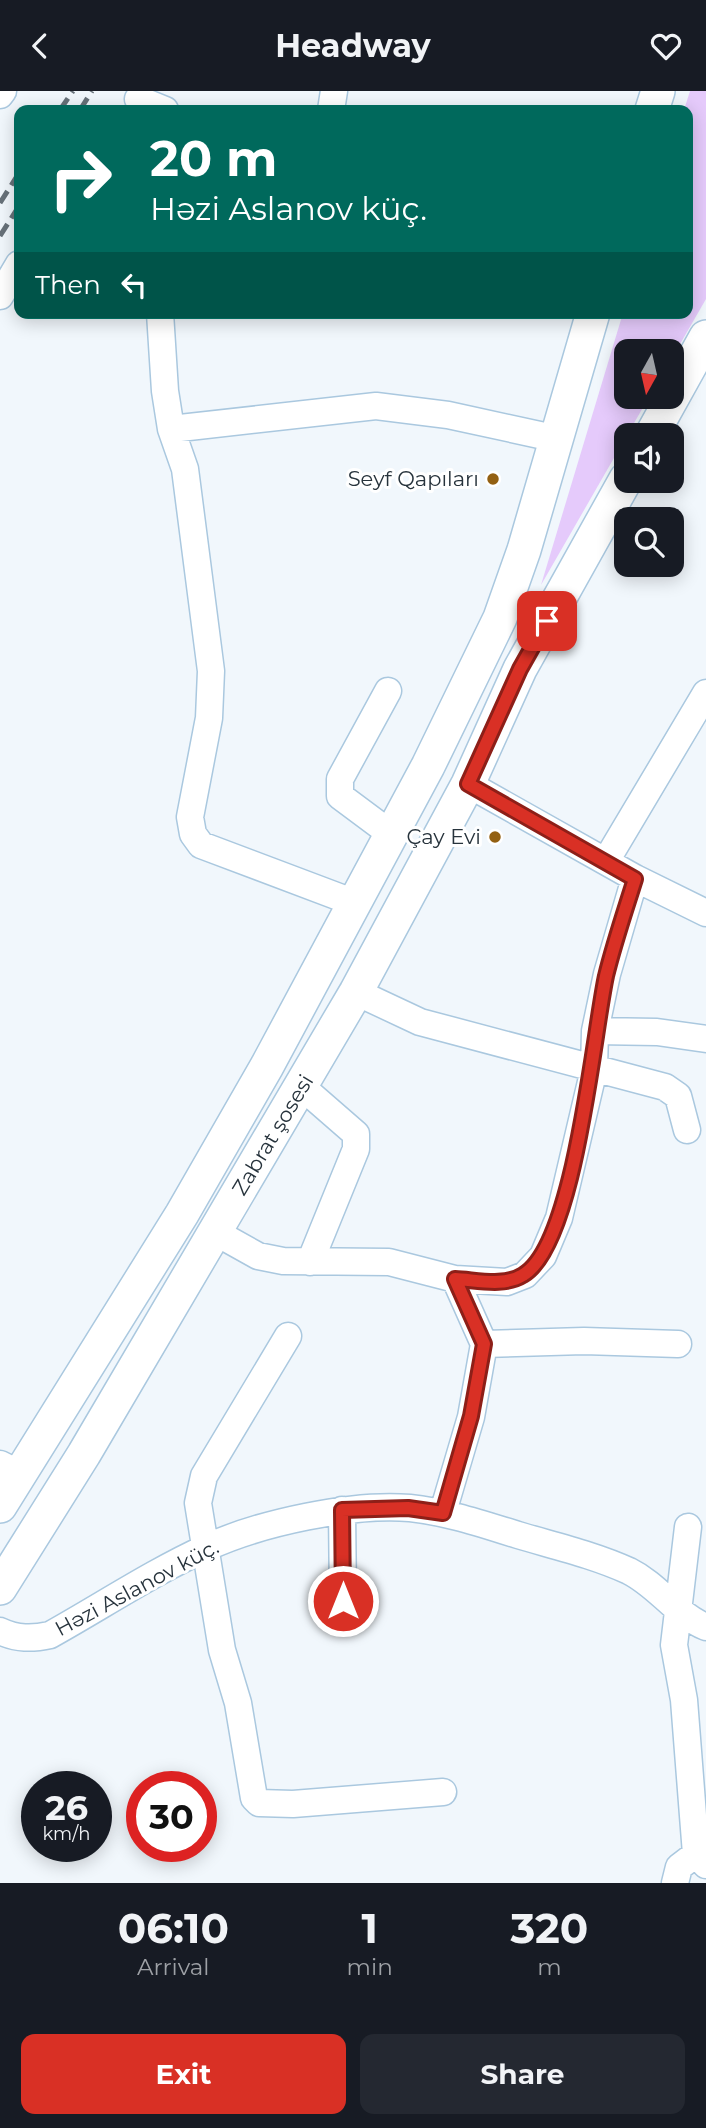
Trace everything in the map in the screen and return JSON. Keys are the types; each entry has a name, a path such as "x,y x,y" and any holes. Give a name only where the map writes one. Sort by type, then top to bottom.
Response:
{"main road":[{"name":"Zabrat şosesi","path":"0,1506 10,1469 182,1214 428,766 500,618 558,439 591,319"},
{"path":"658,423 706,337"},
{"name":"Zabrat şosesi","path":"0,1588 84,1454 356,992 468,784 520,669 618,493"}],"street":[{"path":"0,296 14,272"},
{"path":"161,319 171,429 186,469 211,671 209,718 190,817 193,834 201,845 355,903"},
{"path":"171,429 376,406 449,415 558,439"},
{"path":"388,691 340,779 338,790 340,796 391,834"},
{"path":"606,861 706,693"},
{"path":"468,784 635,879 706,913"},
{"path":"215,1232 258,1256 310,1262 389,1262 455,1279 507,1282 525,1275 543,1256 559,1218 594,1069 595,1031 607,974 635,879"},
{"path":"356,992 420,1022 665,1087 678,1096 687,1130"},
{"path":"595,1031 657,1032 706,1039"},
{"path":"302,1087 356,1134 356,1149 310,1262"},
{"path":"443,1513 471,1416 484,1344 455,1279"},
{"path":"288,1336 204,1476 198,1503 222,1650 238,1703 254,1798 259,1803 293,1804 443,1792"},
{"path":"484,1344 584,1341 678,1344"},
{"name":"Həzi Aslanov küç.","path":"0,1632 12,1637 34,1638 50,1635 207,1547 236,1536 342,1510 408,1508 443,1513 579,1553 629,1571 649,1583 676,1611 706,1627"},
{"path":"342,1510 343,1601"},
{"path":"675,1883 679,1867 701,1860 684,1700 674,1645 688,1527"}],"shaded area":[{"path":"690,91 706,91 706,299 683,339 615,339 621,319 693,319 693,105 686,105"},
{"path":"614,343 614,409 642,409 634,423 614,423 614,458 541,585"}],"railway":[{"path":"63,105 73,91"},
{"path":"83,105 92,91"},
{"path":"0,203 14,181"},
{"path":"0,236 14,214"}],"place":[{"name":"Seyf Qapıları","path":"493,479"},
{"name":"Çay Evi","path":"495,837"}],"route":[{"path":"343,1601 342,1510 408,1508 443,1513 471,1416 484,1344 476,1320 458,1290 455,1279 507,1282 525,1275 543,1256 559,1218 594,1069 595,1031 607,974 635,879 468,784 520,669 547,621"}]}
